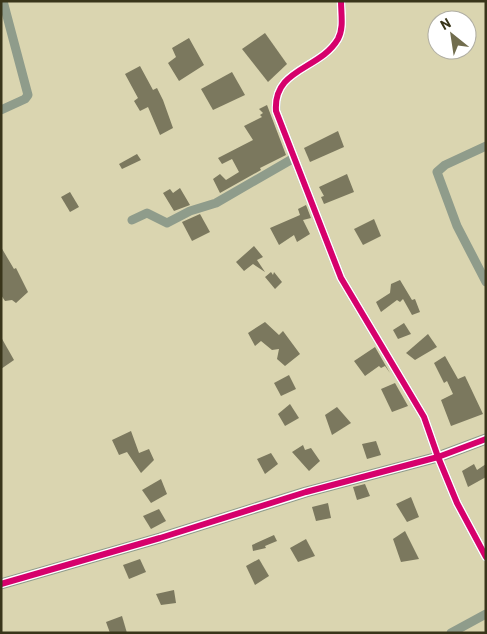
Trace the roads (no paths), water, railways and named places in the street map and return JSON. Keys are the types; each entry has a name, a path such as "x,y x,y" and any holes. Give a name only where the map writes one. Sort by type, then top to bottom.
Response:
{"street":[{"path":"1,110 28,95 3,1"},
{"path":"341,1 342,24 339,38 331,49 284,82 278,90 276,111 341,278 413,394 424,417 457,503 486,557"},
{"path":"486,146 445,165 437,172 457,226 486,282"},
{"path":"132,220 148,213 167,222 190,211 216,203 294,158"},
{"path":"1,584 160,538 306,492 438,457 486,439"},
{"path":"450,633 486,614"}]}
